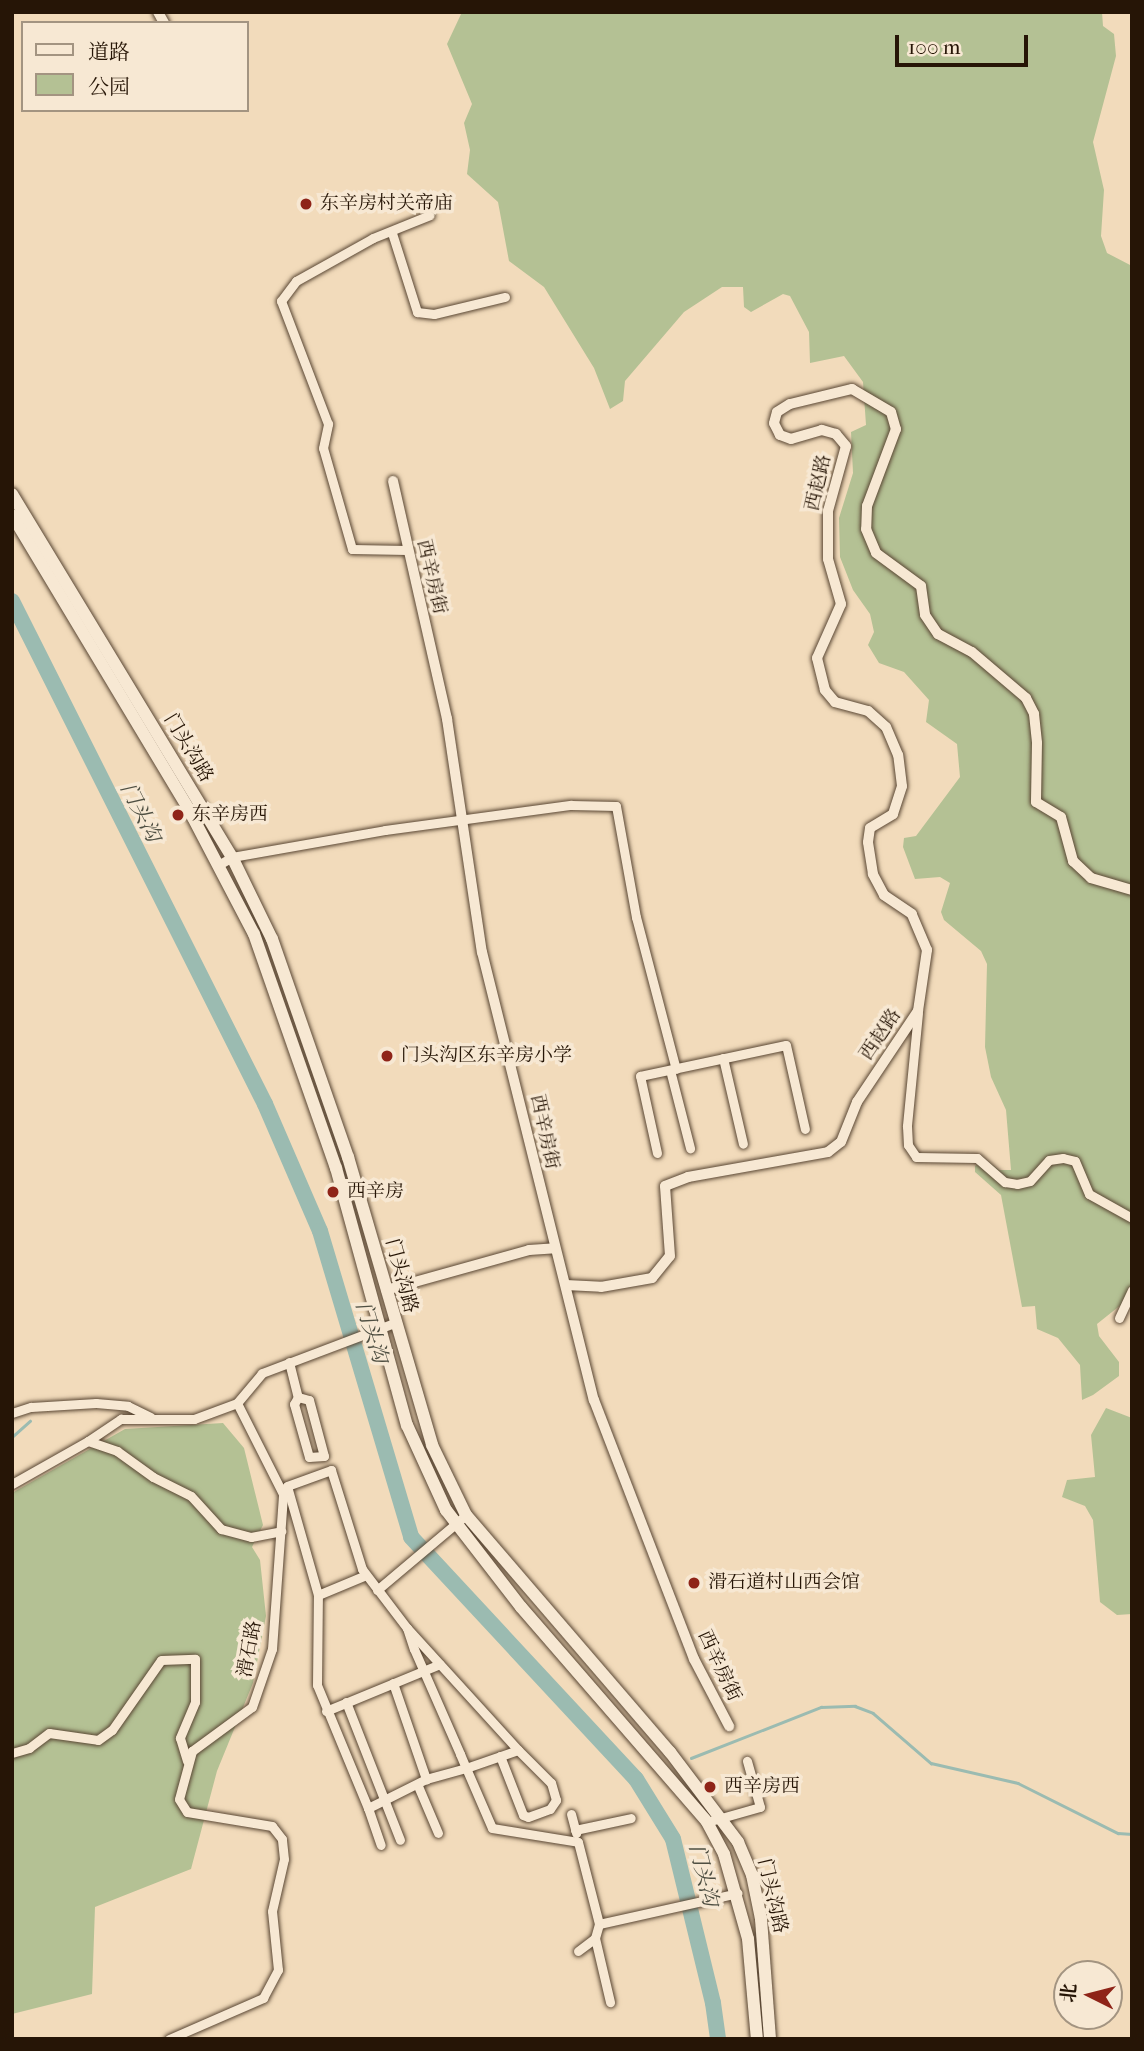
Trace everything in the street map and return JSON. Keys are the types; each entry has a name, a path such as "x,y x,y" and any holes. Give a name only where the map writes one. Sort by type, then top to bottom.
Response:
{"main road":[{"name":"门头沟路","path":"12,494 232,857 272,939 348,1157 394,1323 432,1445 466,1515 670,1752 719,1817 752,1875 766,1959 770,2039"},
{"name":"门头沟路","path":"12,515 220,864 254,933 293,1035 407,1426 455,1522 521,1607 707,1822 738,1893 748,1939 757,2039"}],"street":[{"path":"407,551 352,549 323,448 328,424 281,301 296,281 373,238 392,233 430,215"},
{"path":"392,233 417,312 433,314 505,297"},
{"name":"西赵路","path":"566,1285 601,1287 652,1278 670,1256 665,1186 688,1177 828,1152 841,1142 857,1102 918,1011 927,950 912,914 884,895 873,874 868,842 870,828 893,814 902,786 898,755 886,727 868,711 835,702 825,690 817,658 841,604 828,559 828,511 846,446 836,434 822,430 791,439 780,435 774,423 778,412 790,404 852,389 891,412 896,429 867,506 866,529 876,553 921,586 925,615 938,634 972,652 1026,698 1034,715 1038,743 1036,802 1060,817 1073,861 1091,877 1132,890"},
{"name":"西辛房街","path":"393,481 447,719 482,952 555,1248 608,1439 694,1659 729,1726"},
{"path":"220,864 232,857 461,820 571,805 616,806 636,917 690,1148"},
{"path":"918,1011 907,1126 908,1145 915,1157 977,1158 1005,1182 1017,1184 1030,1181 1049,1160 1063,1158 1075,1161 1089,1194 1132,1218"},
{"path":"657,1153 640,1076 786,1045 805,1129"},
{"path":"723,1058 743,1144"},
{"path":"386,1290 529,1250 555,1248"},
{"path":"1119,1318 1132,1290"},
{"path":"12,1484 121,1419 194,1419 237,1403 262,1373 394,1323"},
{"path":"289,1362 298,1396 294,1404 309,1457 324,1456 327,1451 309,1400 298,1396"},
{"path":"12,1413 31,1407 96,1403 128,1406 152,1418"},
{"name":"滑石路","path":"187,1761 192,1751 240,1720 264,1682 272,1649 283,1494 237,1403"},
{"path":"88,1441 117,1451 159,1481 191,1496 221,1529 251,1537 281,1531"},
{"path":"382,1846 326,1710 315,1662 318,1595 287,1486 331,1470 366,1575 407,1628 551,1783 556,1800 550,1809 528,1817 523,1815 500,1756"},
{"path":"377,1590 466,1515"},
{"path":"318,1595 366,1575"},
{"path":"407,1628 492,1828 578,1842"},
{"path":"12,1753 29,1748 49,1733 98,1741 112,1730 160,1660 195,1658 195,1702 180,1738 187,1761 179,1799 187,1812 272,1826 282,1839 284,1859 272,1911 278,1970 263,1998 169,2039"},
{"path":"326,1710 440,1664"},
{"path":"393,1684 426,1779"},
{"path":"346,1703 400,1840"},
{"path":"368,1808 418,1786 426,1779 517,1749"},
{"path":"707,1822 760,1807 747,1761"},
{"path":"418,1786 438,1833"},
{"path":"571,1814 599,1924 595,1938 610,2002"},
{"path":"575,1830 631,1818"},
{"path":"599,1924 738,1893"},
{"path":"578,1951 595,1938"}],"green space":[{"path":"462,12 1102,12 1103,26 1114,34 1116,56 1093,142 1104,190 1101,236 1107,253 1132,266 1132,1296 1097,1324 1099,1336 1119,1362 1119,1376 1082,1400 1080,1365 1058,1338 1037,1329 1035,1306 1022,1307 1001,1195 975,1172 975,1166 985,1159 999,1170 1011,1170 1006,1110 991,1077 985,1047 987,964 981,951 944,920 941,912 950,883 940,877 915,879 903,847 904,838 916,836 960,777 957,744 926,722 929,700 904,672 879,663 868,645 874,632 870,614 853,590 840,557 839,518 853,473 851,432 866,425 863,382 844,356 810,363 809,332 790,296 783,294 751,312 744,307 743,287 722,287 684,312 625,381 623,401 610,409 594,368 544,287 509,261 498,202 467,174 470,150 464,123 472,104 447,44"},
{"path":"1106,1408 1132,1418 1132,1614 1117,1615 1100,1602 1093,1520 1085,1506 1062,1497 1067,1480 1095,1477 1091,1435"},
{"path":"223,1423 244,1448 263,1525 252,1547 260,1560 266,1616 253,1683 217,1771 191,1869 95,1907 92,1994 12,2014 12,1493 125,1429"}],"waterway":[{"name":"门头沟","path":"12,601 265,1104 320,1231 411,1537 636,1779 673,1839 713,2003 718,2039"},
{"path":"12,1437 30,1421"},
{"path":"691,1758 821,1707 855,1706 873,1713 931,1763 1018,1783 1118,1833 1132,1834"}],"place":[{"name":"东辛房村关帝庙","path":"306,204"},
{"name":"东辛房西","path":"178,815"},
{"name":"门头沟区东辛房小学","path":"387,1056"},
{"name":"西辛房","path":"333,1192"},
{"name":"滑石道村山西会馆","path":"694,1583"},
{"name":"西辛房西","path":"710,1787"}]}
